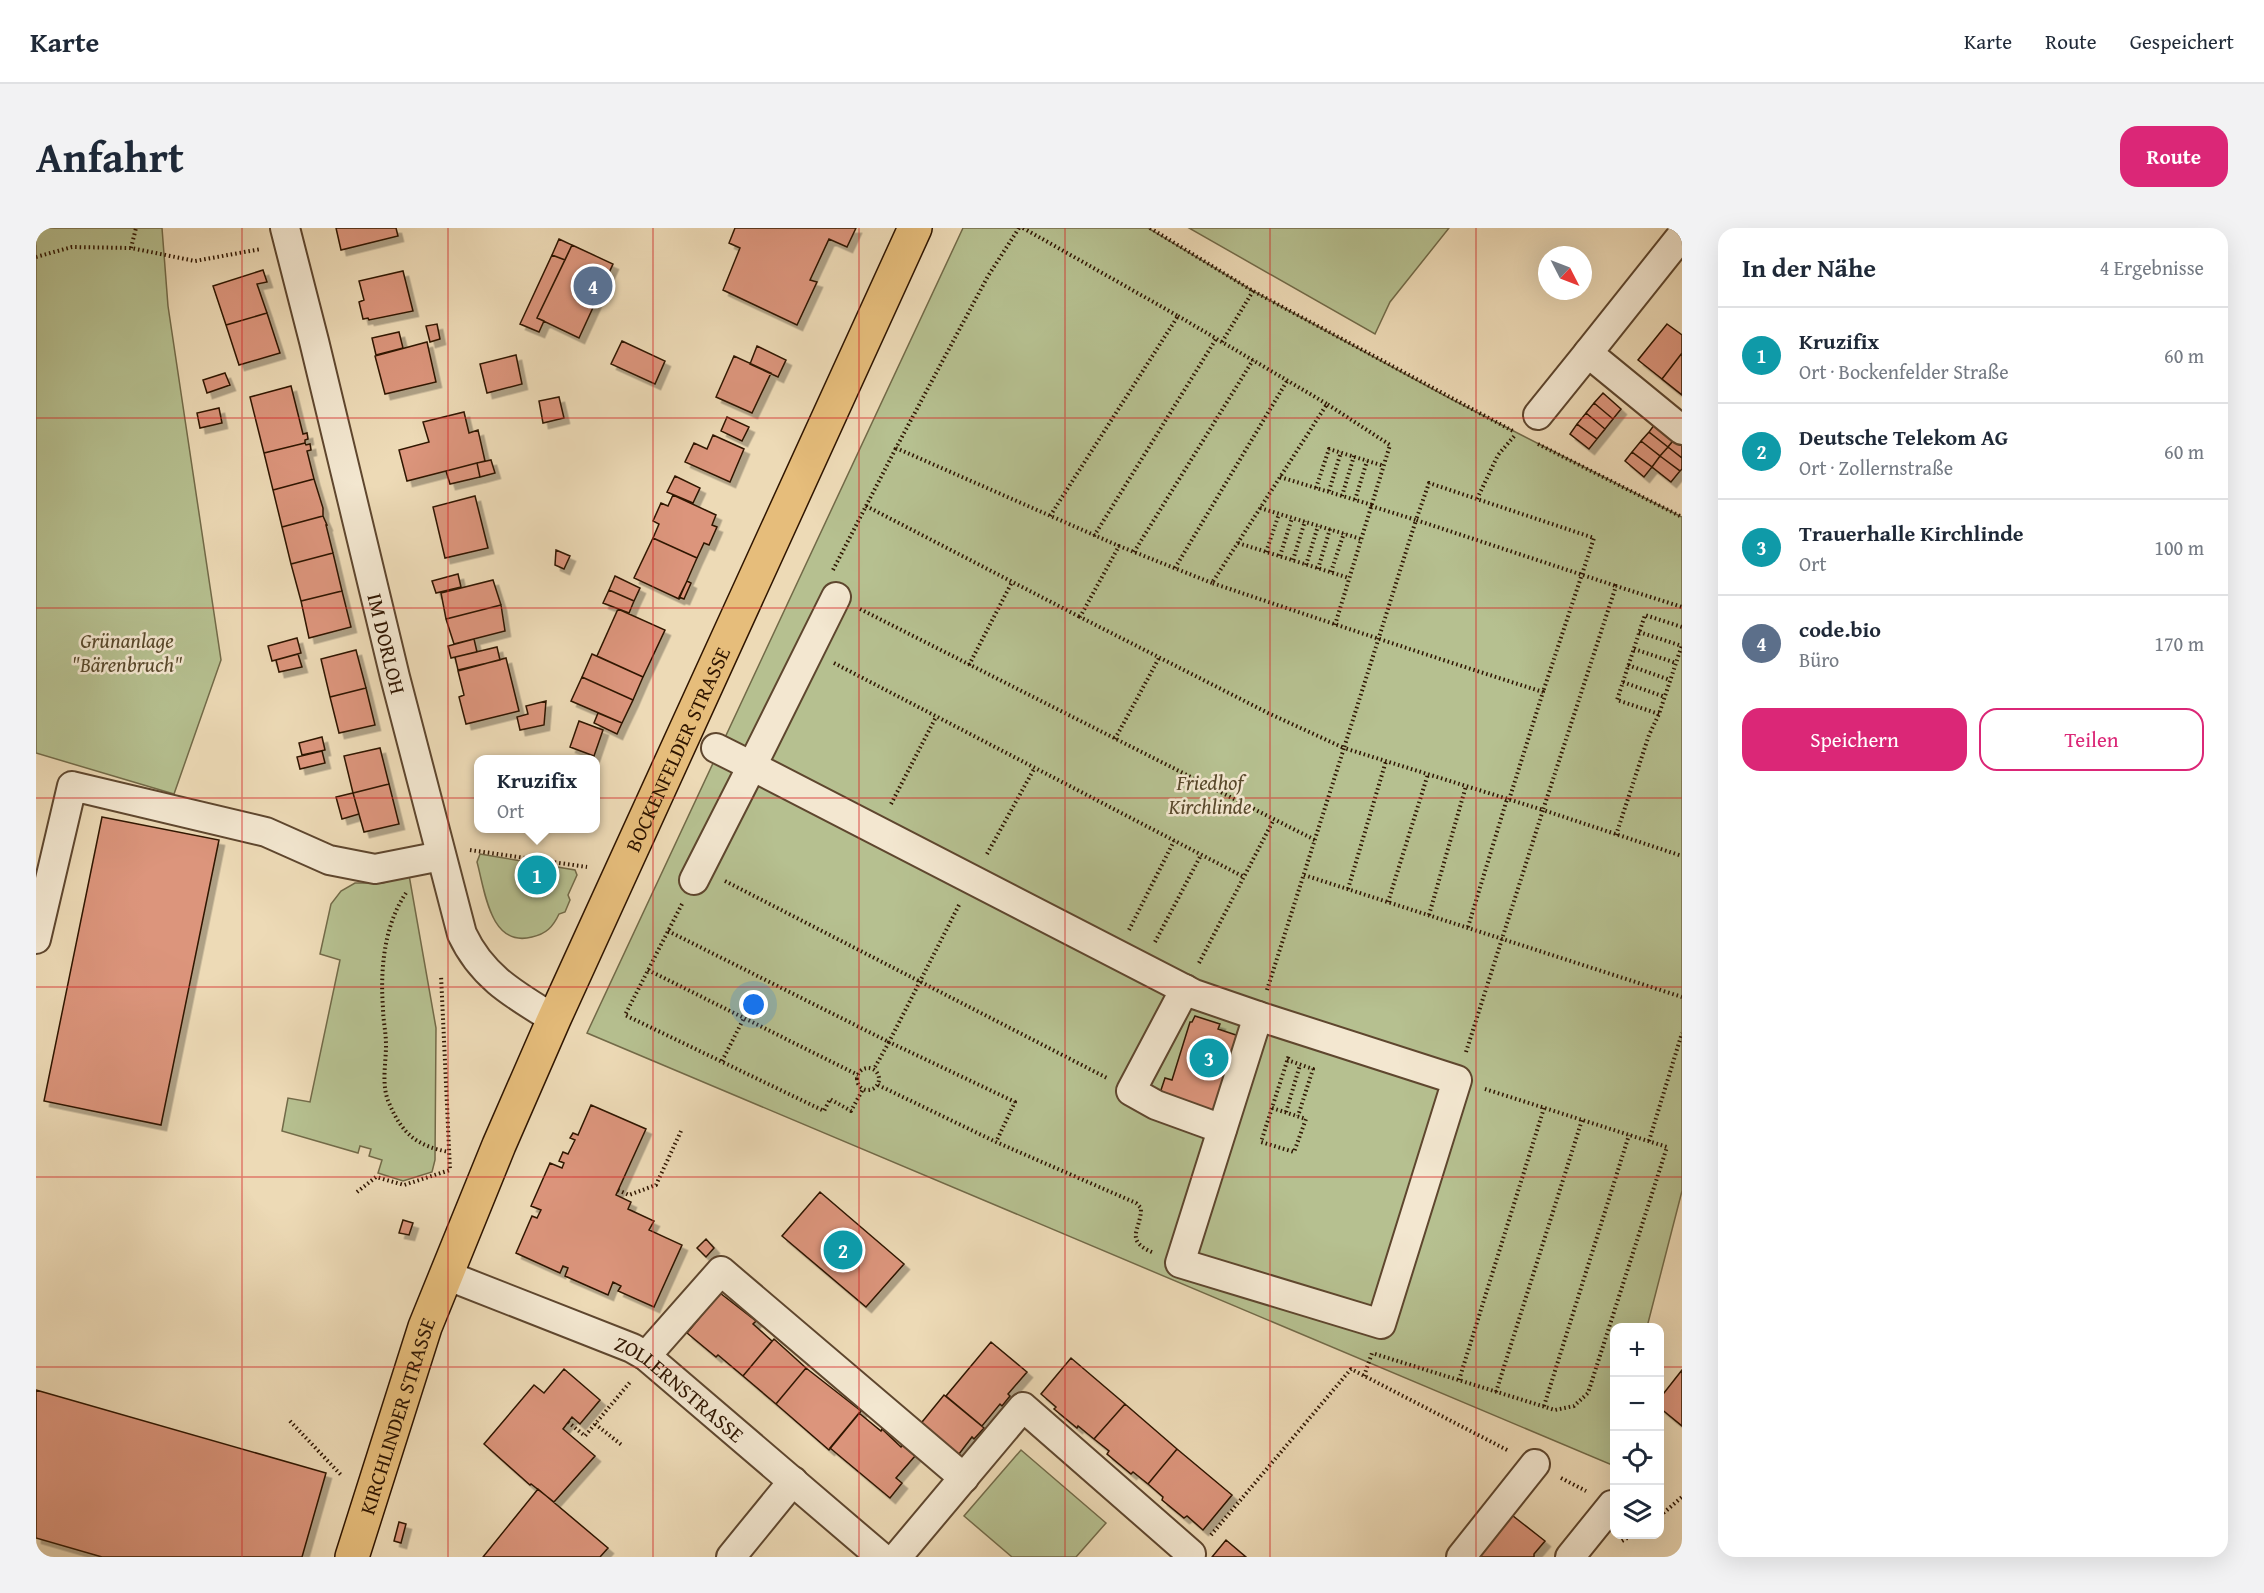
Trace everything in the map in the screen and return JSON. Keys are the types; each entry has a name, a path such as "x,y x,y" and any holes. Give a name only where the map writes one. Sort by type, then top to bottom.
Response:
{"main road":[{"name":"BOCKENFELDER STRASSE","path":"446,1275 554,1019 915,228"},
{"name":"KIRCHLINDER STRASSE","path":"352,1557 425,1327 446,1275"}],"street":[{"name":"IM DORLOH","path":"287,236 395,677 462,934 472,955 507,990 554,1019"},
{"path":"1530,430 1588,353 1682,236"},
{"path":"1588,353 1682,430"},
{"path":"697,874 836,597"},
{"path":"716,748 1185,989 1258,1016 1457,1080 1381,1324 1180,1263 1258,1016"},
{"path":"36,939 72,786 266,832 329,860 375,869 441,856"},
{"path":"1185,989 1131,1091 1156,1105 1222,1129"},
{"path":"639,1368 721,1271 964,1478"},
{"name":"ZOLLERNSTRASSE","path":"446,1275 632,1348 639,1368 793,1481 881,1557"},
{"path":"897,1557 1023,1407 1190,1556"},
{"path":"1461,1557 1535,1464"},
{"path":"731,1557 793,1481"},
{"path":"1584,1551 1610,1508"}],"path":[{"path":"130,248 136,228"},
{"path":"1315,840 1273,821 823,590 988,276 1021,228 1253,360 1390,445 1335,625"},
{"path":"1150,228 1253,291 1517,433"},
{"path":"36,257 72,247 130,248 195,261 287,236"},
{"path":"1222,342 1253,291"},
{"path":"1050,516 1178,316"},
{"path":"1094,536 1216,339"},
{"path":"1134,552 1253,360"},
{"path":"1174,568 1287,381"},
{"path":"1212,583 1327,404"},
{"path":"1477,499 1498,455 1517,433 1530,430 1682,517"},
{"path":"896,448 1094,536 1212,583 1543,692"},
{"path":"1316,488 1329,448 1384,466"},
{"path":"1329,491 1341,452"},
{"path":"1341,496 1354,456"},
{"path":"1355,500 1367,461"},
{"path":"1280,477 1682,607"},
{"path":"1258,1016 1429,483 1594,538 1468,928"},
{"path":"866,506 1159,658 1344,748 1682,856"},
{"path":"1260,508 1361,539"},
{"path":"1266,552 1279,514"},
{"path":"1280,556 1292,518"},
{"path":"1293,560 1305,521"},
{"path":"1306,565 1318,526"},
{"path":"1318,568 1330,529"},
{"path":"1331,572 1344,533"},
{"path":"1238,543 1349,578"},
{"path":"1080,617 1119,546"},
{"path":"969,665 1012,582"},
{"path":"1372,1353 1555,1410 1574,1407 1588,1393 1666,1147 1457,1080 1616,586"},
{"path":"1659,714 1617,700 1645,615 1682,627"},
{"path":"1616,835 1649,735 1659,714 1682,646 1639,632"},
{"path":"1634,649 1676,663"},
{"path":"809,651 1244,877"},
{"path":"1115,740 1159,658"},
{"path":"1628,665 1670,680"},
{"path":"1623,682 1665,697"},
{"path":"877,831 936,717"},
{"path":"1348,889 1386,761"},
{"path":"1388,902 1428,774"},
{"path":"1429,915 1466,786"},
{"path":"1185,989 1273,821"},
{"path":"1117,955 1174,842"},
{"path":"470,850 586,867"},
{"path":"1142,967 1201,855"},
{"path":"863,1089 850,1111 830,1099 824,1111 625,1015 697,874 1131,1091"},
{"path":"1304,875 1682,998"},
{"path":"413,889 407,892 400,901 386,945 382,1006 386,1044 385,1095 411,1137 422,1145 449,1152"},
{"path":"668,931 1015,1101 996,1143"},
{"path":"648,970 858,1075"},
{"path":"357,1192 376,1177 404,1185 450,1170 441,975"},
{"path":"722,1061 744,1018"},
{"path":"1272,1108 1306,1119 1294,1152 1261,1142 1287,1060 1298,1029"},
{"path":"1649,1141 1682,1033"},
{"path":"874,1069 889,1041"},
{"path":"1287,1060 1313,1069 1298,1116"},
{"path":"1286,1112 1300,1065"},
{"path":"874,1069 865,1069 858,1075 857,1080 863,1089 870,1090 878,1085"},
{"path":"874,1069 878,1074 878,1085"},
{"path":"878,1085 996,1143 1136,1203 1141,1208 1141,1217 1135,1232 1135,1239 1148,1250 1180,1263"},
{"path":"1459,1380 1544,1108"},
{"path":"1496,1392 1582,1120"},
{"path":"618,1190 629,1196 656,1185 681,1131"},
{"path":"1544,1406 1629,1135"},
{"path":"1364,1376 1381,1324"},
{"path":"568,1422 585,1436 639,1368"},
{"path":"1190,1556 1351,1369 1610,1504"},
{"path":"290,1421 342,1476"},
{"path":"596,1424 622,1446"},
{"path":"1664,1512 1682,1497"}],"green space":[{"name":"Grünanlage \"Bärenbruch\"","path":"36,228 162,228 168,306 221,660 174,794 36,753"},
{"name":"Friedhof Kirchlinde","path":"963,228 1148,228 1253,291 1451,399 1682,517 1682,1191 1648,1323 1610,1323 1610,1464 587,1033"},
{"path":"1189,228 1449,228 1390,302 1375,334"},
{"path":"480,854 575,870 577,875 568,895 570,900 565,912 559,914 548,929 537,936 518,938 507,934 498,926 487,901 477,862"},
{"path":"409,875 436,1028 435,1160 432,1172 403,1181 378,1173 382,1160 369,1156 371,1149 360,1146 358,1153 282,1131 288,1098 310,1102 340,960 320,954 331,904 341,891 355,883 383,883"},
{"path":"1021,1450 1106,1523 1076,1557 1012,1557 964,1516"}],"building":[{"path":"336,228 396,228 398,236 341,250"},
{"path":"735,228 856,228 847,247 829,239 810,280 817,282 797,325 723,290 740,248 729,243"},
{"path":"559,239 572,245 565,260 552,255"},
{"path":"572,245 613,264 579,338 537,318"},
{"path":"552,255 565,260 537,318 544,321 539,332 520,324"},
{"path":"263,270 267,282 257,284 267,313 226,325 213,286"},
{"path":"403,271 413,311 369,320 368,318 363,319 359,302 364,300 359,281"},
{"path":"267,313 280,353 239,365 226,325"},
{"path":"437,324 440,339 430,342 426,326"},
{"path":"1667,324 1682,335 1682,353 1662,379 1638,360"},
{"path":"399,332 403,348 376,355 372,338"},
{"path":"622,341 665,361 655,384 611,364"},
{"path":"427,342 436,382 385,394 375,356"},
{"path":"757,346 786,360 778,377 750,364"},
{"path":"1682,353 1682,395 1662,379"},
{"path":"516,355 522,384 487,393 480,364"},
{"path":"734,356 771,373 752,413 716,397"},
{"path":"225,373 230,385 207,393 203,380"},
{"path":"291,386 303,434 307,433 308,439 305,443 264,453 250,397"},
{"path":"1603,393 1621,409 1613,419 1594,403"},
{"path":"559,397 564,418 543,423 539,401"},
{"path":"1594,403 1613,419 1605,429 1586,413"},
{"path":"219,408 222,423 200,428 197,413"},
{"path":"464,412 469,433 478,430 485,461 407,481 399,450 429,442 423,422"},
{"path":"1586,413 1605,429 1597,439 1577,424"},
{"path":"727,417 749,427 742,441 721,431"},
{"path":"1657,421 1676,437 1668,447 1649,432"},
{"path":"1577,424 1597,439 1589,449 1570,434"},
{"path":"1649,432 1668,447 1660,456 1641,441"},
{"path":"713,435 744,449 730,482 685,462 694,443 707,449"},
{"path":"1676,437 1682,441 1682,458 1668,447"},
{"path":"1641,441 1660,456 1652,467 1632,452"},
{"path":"305,443 310,444 311,450 307,451 314,479 273,490 264,453"},
{"path":"1668,447 1682,458 1680,471 1660,456"},
{"path":"1632,452 1652,467 1644,477 1625,461"},
{"path":"1660,456 1680,471 1671,482 1652,467"},
{"path":"491,460 495,473 480,477 477,463"},
{"path":"477,463 480,477 450,484 446,471"},
{"path":"675,476 700,488 693,503 667,492"},
{"path":"314,479 323,508 323,516 282,527 273,490"},
{"path":"673,495 716,515 712,525 717,527 709,545 704,543 697,558 653,538 659,524 653,521 661,503 668,506"},
{"path":"475,496 488,548 445,558 433,507"},
{"path":"323,516 333,553 291,564 282,527"},
{"path":"653,538 697,558 679,599 634,578"},
{"path":"556,550 570,556 564,569 555,565"},
{"path":"333,553 342,591 301,601 291,564"},
{"path":"458,574 461,587 436,593 432,581"},
{"path":"615,576 640,588 634,601 609,590"},
{"path":"493,580 501,605 446,619 441,593"},
{"path":"687,581 691,583 684,599 679,597"},
{"path":"609,590 634,601 629,613 603,603"},
{"path":"342,591 351,627 309,638 301,601"},
{"path":"501,605 505,631 454,644 446,619"},
{"path":"618,609 665,630 643,677 597,656"},
{"path":"297,638 301,653 272,661 268,646"},
{"path":"474,639 477,652 451,658 448,646"},
{"path":"497,647 500,660 458,670 455,657"},
{"path":"356,650 366,688 330,697 321,659"},
{"path":"298,654 302,667 279,672 276,660"},
{"path":"592,654 643,677 633,700 582,677"},
{"path":"506,658 519,711 466,724 459,697 464,695 458,671"},
{"path":"582,677 633,700 622,723 571,701"},
{"path":"366,688 375,725 339,733 330,697"},
{"path":"546,701 544,725 520,730 517,717 528,714 526,706"},
{"path":"598,713 622,723 617,734 594,723"},
{"path":"579,721 603,730 594,755 570,747"},
{"path":"322,737 325,750 302,755 299,743"},
{"path":"380,748 389,784 353,793 344,756"},
{"path":"322,751 325,763 300,769 297,757"},
{"path":"389,784 399,824 364,832 353,793"},
{"path":"353,793 359,814 342,819 336,797"},
{"path":"102,817 219,840 161,1125 44,1101"},
{"path":"1195,1016 1220,1024 1218,1029 1245,1038 1221,1115 1159,1096 1165,1078 1172,1080 1190,1022"},
{"path":"591,1105 646,1129 616,1195 631,1202 628,1209 654,1221 649,1230 682,1245 654,1307 618,1291 621,1286 613,1282 608,1295 565,1276 568,1268 563,1266 560,1273 516,1253 532,1216 537,1218 541,1210 531,1206 550,1163 562,1168 564,1163 559,1161 563,1152 568,1154 575,1140 570,1138 573,1133 578,1135"},
{"path":"820,1192 904,1264 866,1307 782,1236"},
{"path":"403,1220 413,1223 409,1235 399,1233"},
{"path":"706,1239 714,1248 706,1257 697,1248"},
{"path":"720,1293 756,1321 753,1324 772,1341 743,1376 687,1333"},
{"path":"774,1339 806,1368 776,1404 743,1376"},
{"path":"991,1342 1027,1372 1008,1394 1010,1396 1002,1406 1000,1404 982,1426 946,1396"},
{"path":"1071,1358 1125,1404 1094,1439 1054,1409 1056,1407 1041,1394"},
{"path":"806,1368 861,1411 829,1450 776,1404"},
{"path":"564,1369 600,1400 580,1424 572,1417 563,1429 595,1456 554,1502 530,1485 484,1444 534,1385 544,1393"},
{"path":"1682,1370 1682,1426 1664,1411 1664,1393"},
{"path":"36,1390 326,1473 302,1557 102,1557 36,1538"},
{"path":"944,1395 984,1428 974,1439 972,1437 956,1458 918,1427"},
{"path":"1125,1404 1177,1449 1148,1484 1133,1472 1131,1474 1107,1454 1109,1451 1094,1439"},
{"path":"859,1413 915,1456 896,1478 902,1483 890,1498 830,1448"},
{"path":"1177,1449 1232,1495 1203,1530 1187,1516 1184,1518 1162,1500 1163,1497 1148,1484"},
{"path":"538,1489 608,1548 600,1557 483,1557"},
{"path":"1508,1512 1545,1541 1534,1557 1473,1557"},
{"path":"399,1522 406,1524 401,1543 394,1541"},
{"path":"1226,1540 1246,1557 1212,1557"}],"place":[{"name":"code.bio","path":"593,286"},
{"name":"Kruzifix","path":"537,875"},
{"name":"Trauerhalle Kirchlinde","path":"1209,1058"},
{"name":"Deutsche Telekom AG","path":"843,1250"}]}
